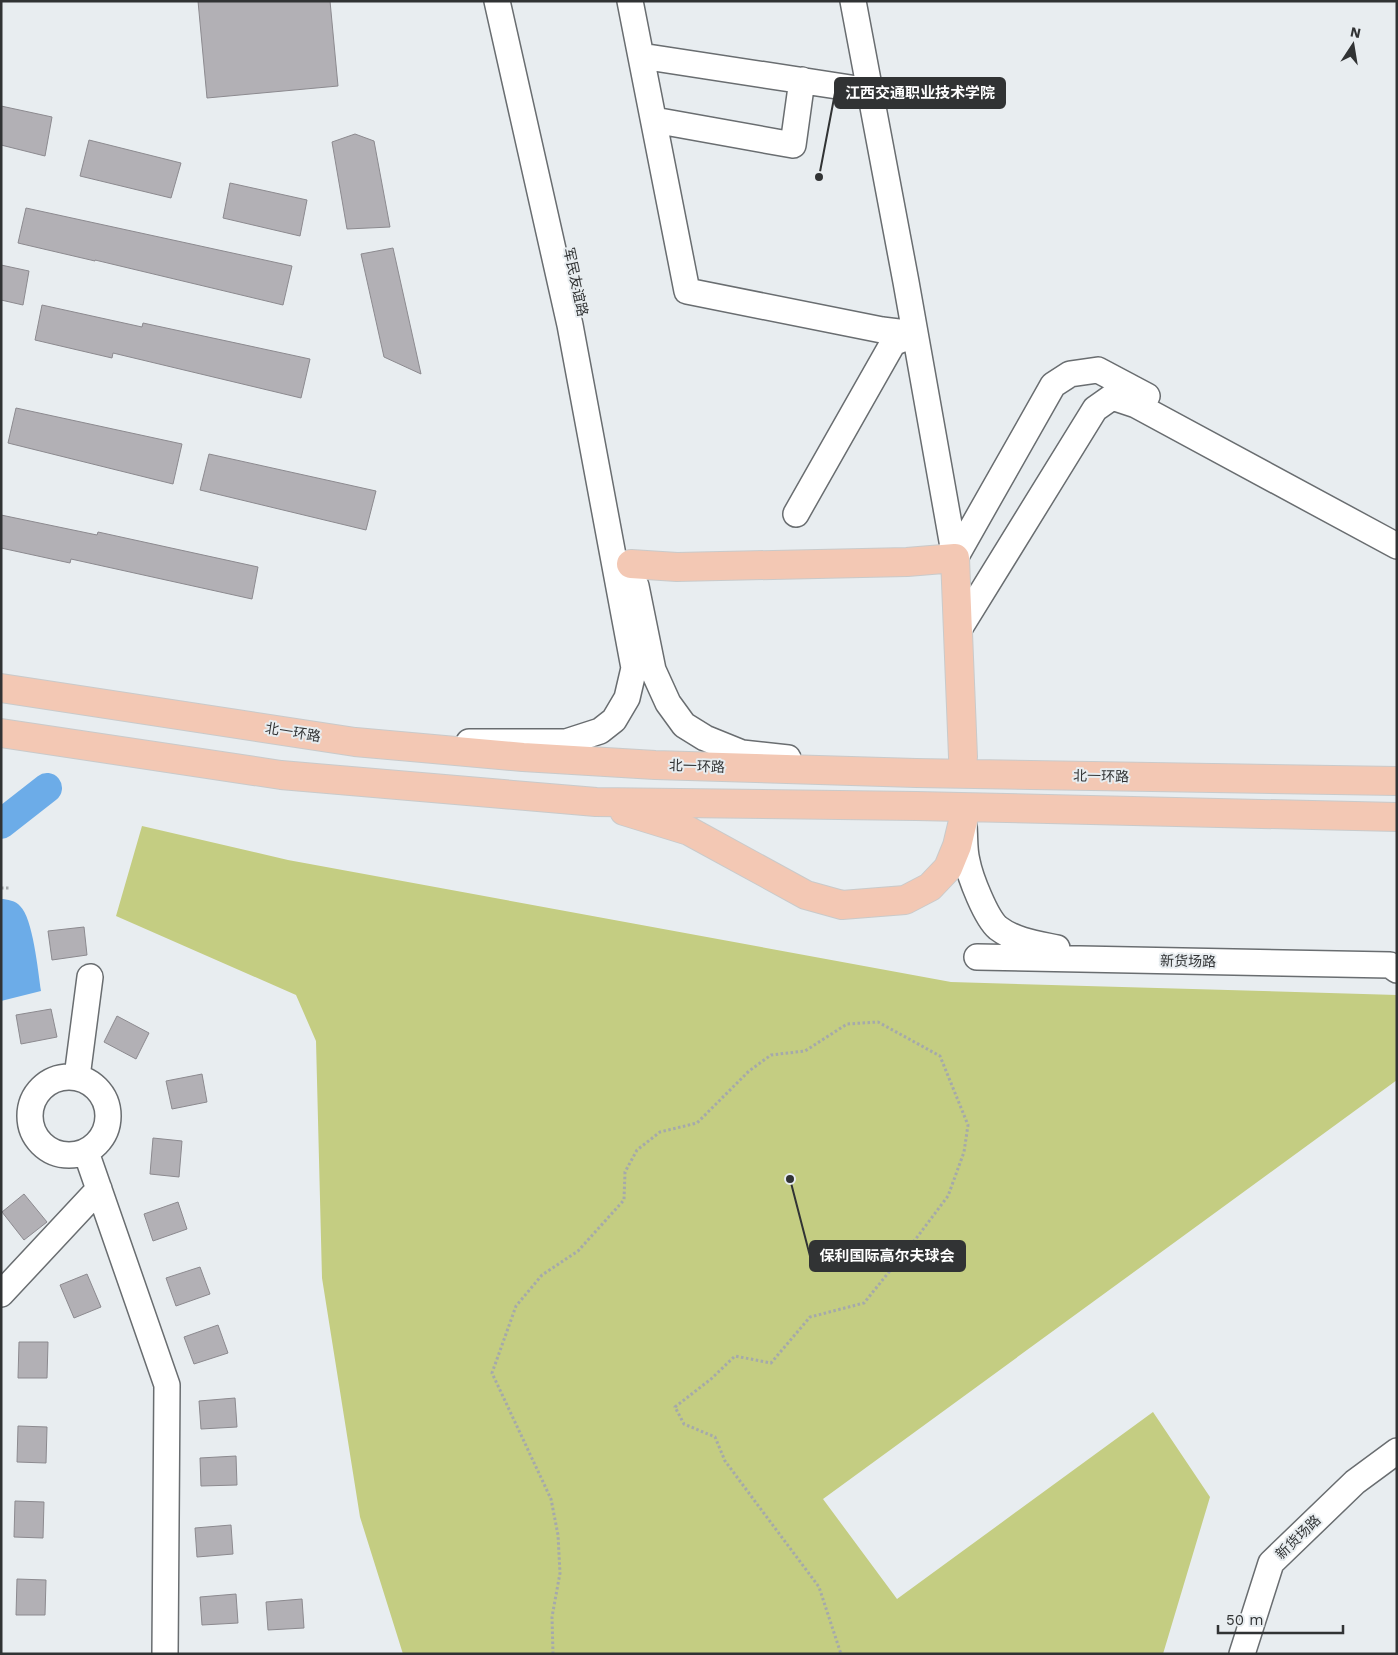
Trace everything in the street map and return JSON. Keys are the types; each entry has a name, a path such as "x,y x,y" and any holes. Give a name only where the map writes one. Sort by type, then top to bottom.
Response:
{"highway":[{"path":"623,563 686,567 908,562 955,558 963,758"},
{"name":"北一环路","path":"1,688 355,742 523,757 655,765 916,773 1397,781"},
{"path":"1,733 281,775 596,802 916,806 1397,817"},
{"path":"596,802 689,831 806,895 842,905 905,900 930,887 948,868 964,821"}],"street":[{"name":"军民友谊路","path":"497,1 623,563"},
{"name":"军民友谊路","path":"514,1 584,320 623,563"},
{"path":"630,1 688,291 882,330 915,334"},
{"path":"853,1 955,558"},
{"path":"641,56 870,90"},
{"path":"654,120 793,145 802,80"},
{"path":"796,514 893,343 915,334"},
{"path":"955,558 1053,385 1070,374 1098,370 1397,532"},
{"path":"958,631 1095,409 1112,397 1136,405 1397,546"},
{"path":"355,742 566,742 600,731 614,720 627,698 634,668 623,563"},
{"path":"623,563 653,670 668,703 684,724 705,738 742,753 916,773"},
{"path":"964,821 967,862 988,916 998,928 1014,937 1036,944 1084,952 1161,960"},
{"name":"新货场路","path":"976,957 1390,965 1397,970"},
{"path":"78,1078 90,977"},
{"path":"64,1077 78,1078 99,1090 104,1098 108,1111 108,1124 97,1144 86,1152 70,1155 57,1153 45,1147 35,1135 30,1122 32,1102 40,1090 51,1081 64,1077"},
{"path":"86,1152 167,1385 165,1654"},
{"path":"1,1294 99,1189"},
{"name":"新货场路","path":"1242,1654 1271,1563 1355,1482 1397,1451"}],"path":[{"path":"1,888 11,888"},
{"path":"553,1654 552,1617 560,1573 558,1535 551,1499 492,1373 516,1306 542,1275 578,1251 624,1200 625,1172 637,1150 660,1132 697,1123 749,1070 771,1055 805,1051 847,1024 878,1022 940,1056 968,1125 964,1152 948,1196 864,1303 810,1317 771,1363 735,1356 711,1379 675,1407 684,1424 715,1437 725,1461 819,1587 841,1654"}],"green space":[{"path":"142,826 288,860 951,982 1397,995 1397,1080 823,1499 897,1599 1153,1412 1210,1497 1163,1654 403,1654 360,1517 322,1278 316,1041 296,995 116,916"}],"water":[{"path":"1,899 16,903 25,912 32,933 41,991 1,1001"}],"building":[{"path":"198,1 330,1 338,86 207,98"},
{"path":"1,106 52,117 45,156 1,145"},
{"path":"355,134 374,141 390,227 347,229 332,142"},
{"path":"89,140 181,163 171,198 80,176"},
{"path":"230,183 307,200 300,236 223,218"},
{"path":"26,208 292,266 283,305 18,243"},
{"path":"393,248 421,374 384,357 361,254"},
{"path":"1,265 29,271 23,305 1,300"},
{"path":"42,305 142,327 143,323 310,359 301,398 113,353 112,358 35,340"},
{"path":"16,408 182,444 173,484 8,443"},
{"path":"209,454 376,491 366,530 200,490"},
{"path":"1,515 97,535 98,532 258,567 252,599 71,559 70,563 1,548"},
{"path":"84,927 87,955 52,960 48,931"},
{"path":"51,1009 57,1037 21,1044 16,1015"},
{"path":"117,1016 149,1033 136,1059 104,1042"},
{"path":"202,1074 207,1102 172,1109 166,1081"},
{"path":"153,1138 182,1141 179,1177 150,1174"},
{"path":"24,1194 47,1222 24,1240 2,1212"},
{"path":"178,1202 187,1229 153,1241 144,1214"},
{"path":"200,1267 210,1294 176,1306 166,1278"},
{"path":"87,1274 101,1307 74,1318 60,1285"},
{"path":"218,1325 228,1353 194,1364 184,1337"},
{"path":"19,1342 48,1342 47,1378 18,1378"},
{"path":"235,1398 237,1427 201,1429 199,1401"},
{"path":"18,1426 47,1427 46,1463 17,1462"},
{"path":"236,1456 237,1485 201,1486 200,1458"},
{"path":"15,1501 44,1502 43,1538 14,1537"},
{"path":"231,1525 233,1554 197,1557 195,1528"},
{"path":"17,1579 46,1580 45,1615 16,1615"},
{"path":"236,1594 238,1623 202,1625 200,1597"},
{"path":"302,1599 304,1628 268,1630 266,1602"}],"waterway":[{"path":"1,824 47,788"}],"place":[{"name":"江西交通职业技术学院","path":"819,177"},
{"name":"保利国际高尔夫球会","path":"790,1179"}]}
